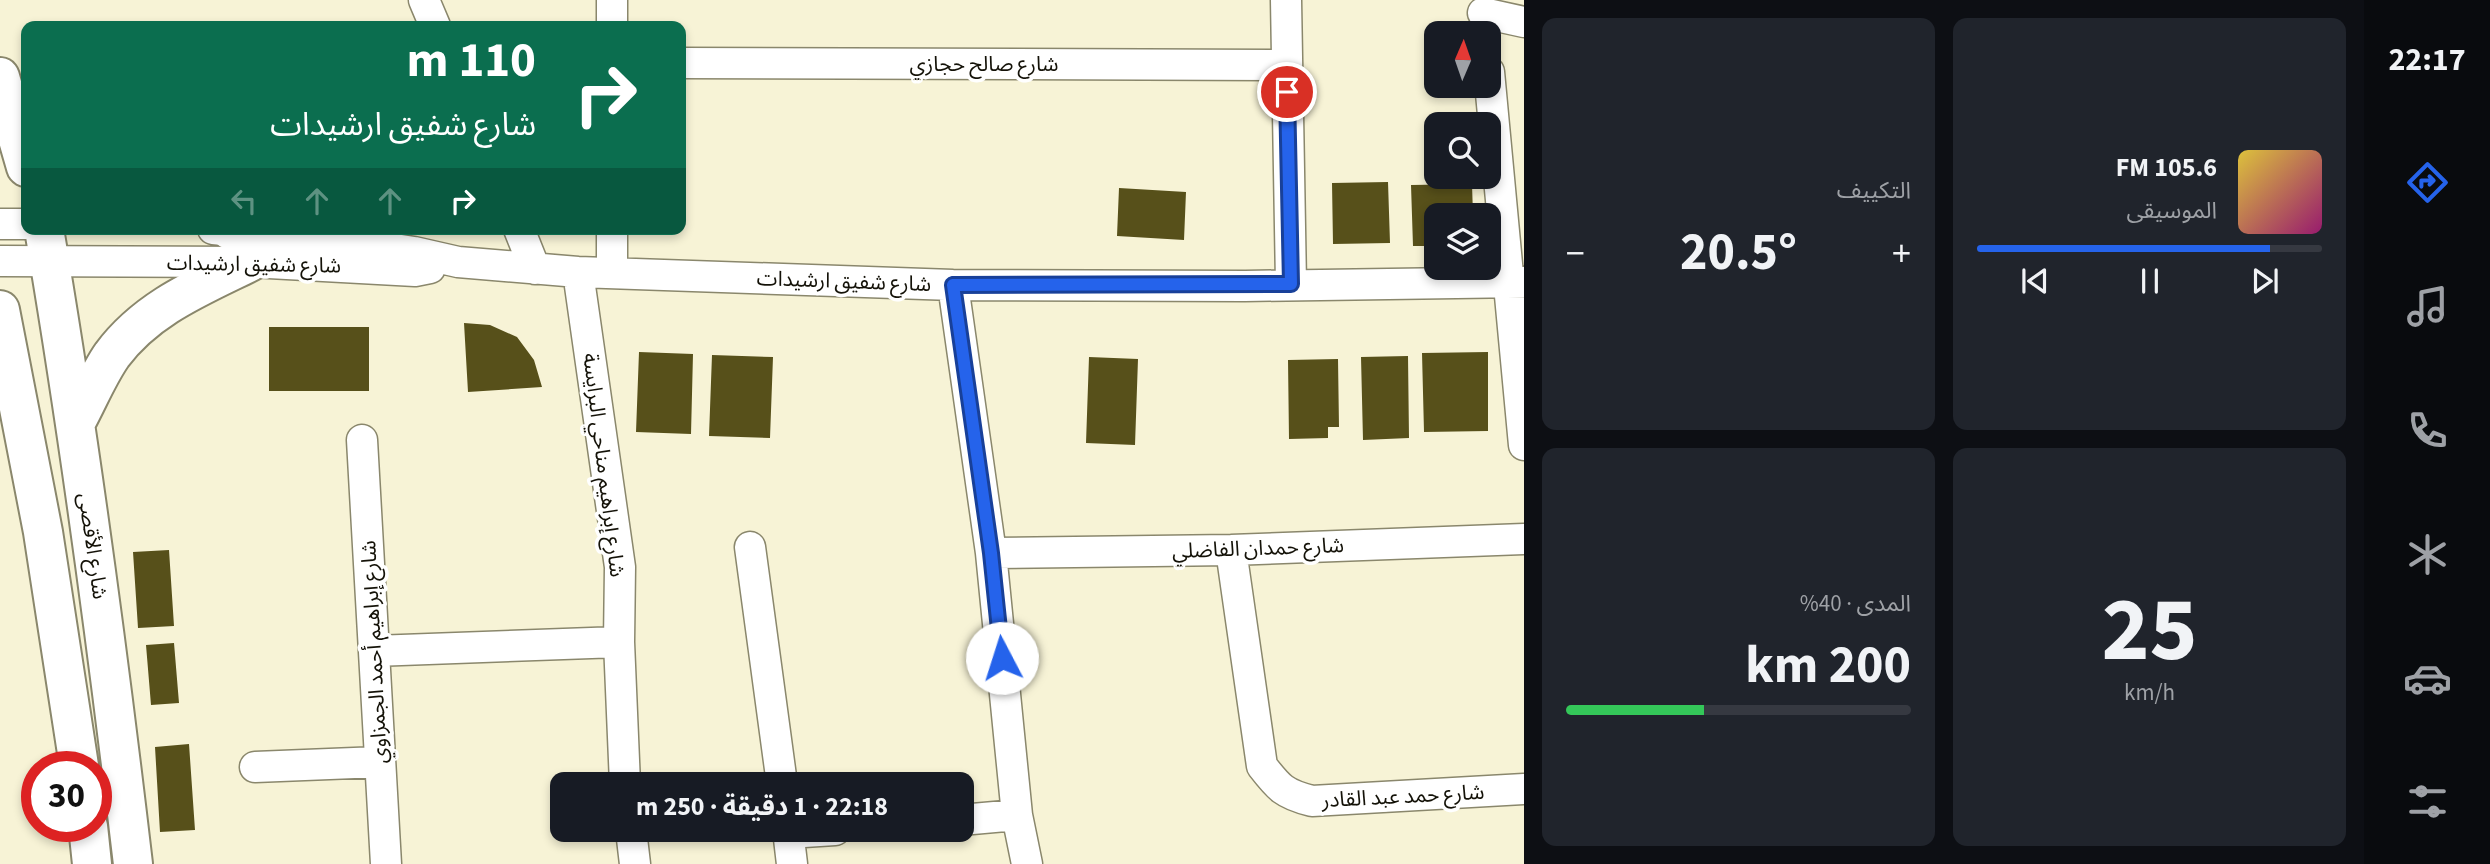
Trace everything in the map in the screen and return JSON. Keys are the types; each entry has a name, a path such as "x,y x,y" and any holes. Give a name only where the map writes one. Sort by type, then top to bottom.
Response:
{"main road":[{"path":"0,68 21,88"},
{"path":"0,77 21,150"},
{"name":"شارع الأقصى","path":"47,245 76,422 118,731 133,864"},
{"path":"76,422 111,357 143,323 172,301 250,262"},
{"path":"0,310 43,532 77,751"},
{"path":"0,391 23,422"},
{"path":"90,842 92,864"}],"street":[{"path":"424,0 433,21"},
{"path":"612,0 612,21"},
{"path":"1286,0 1291,284"},
{"path":"1482,16 1524,22"},
{"name":"شارع صالح حجازي","path":"686,62 1287,65"},
{"path":"1492,98 1516,281 1524,445"},
{"path":"0,224 21,224"},
{"name":"شارع شفيق ارشيدات","path":"280,235 349,242 458,262 578,272 953,285 1516,281"},
{"path":"521,235 535,270"},
{"path":"612,235 612,272"},
{"name":"شارع شفيق ارشيدات","path":"0,261 47,245 250,262 415,271 458,262"},
{"name":"شارع إبراهيم مناحي البرايسة","path":"578,272 620,567 619,642 624,772"},
{"path":"953,285 991,553 1017,815 1027,864"},
{"name":"شارع إبراهيم أحمد الجمزاوي","path":"362,440 386,864"},
{"name":"شارع حمدان الفاضلي","path":"991,553 1231,550 1524,540"},
{"path":"750,548 780,772"},
{"name":"شارع حمد عبد القادر","path":"1231,550 1262,766 1275,784 1290,795 1312,801 1524,789"},
{"path":"374,651 619,642"},
{"path":"255,767 379,762"},
{"path":"974,819 1017,815"},
{"path":"632,842 635,864"},
{"path":"789,842 792,864"}],"building":[{"path":"1388,182 1390,243 1333,244 1332,183"},
{"path":"1411,185 1424,185 1424,189 1472,189 1473,203 1424,203 1424,246 1413,246"},
{"path":"1119,188 1186,192 1184,240 1117,236"},
{"path":"464,323 490,325 517,337 534,360 542,387 468,392"},
{"path":"269,327 369,327 369,391 269,391"},
{"path":"639,352 693,354 691,434 636,432"},
{"path":"1488,352 1488,431 1424,432 1422,353"},
{"path":"712,355 773,357 770,438 709,436"},
{"path":"1408,356 1409,438 1363,440 1361,357"},
{"path":"1089,357 1138,359 1135,445 1086,443"},
{"path":"1338,359 1339,427 1328,427 1328,438 1289,439 1288,360"},
{"path":"169,550 174,626 138,628 133,552"},
{"path":"174,643 179,703 151,705 146,645"},
{"path":"189,744 195,830 160,832 155,747"}],"route":[{"path":"1002,658 991,553 953,285 1291,284 1287,92"}]}
